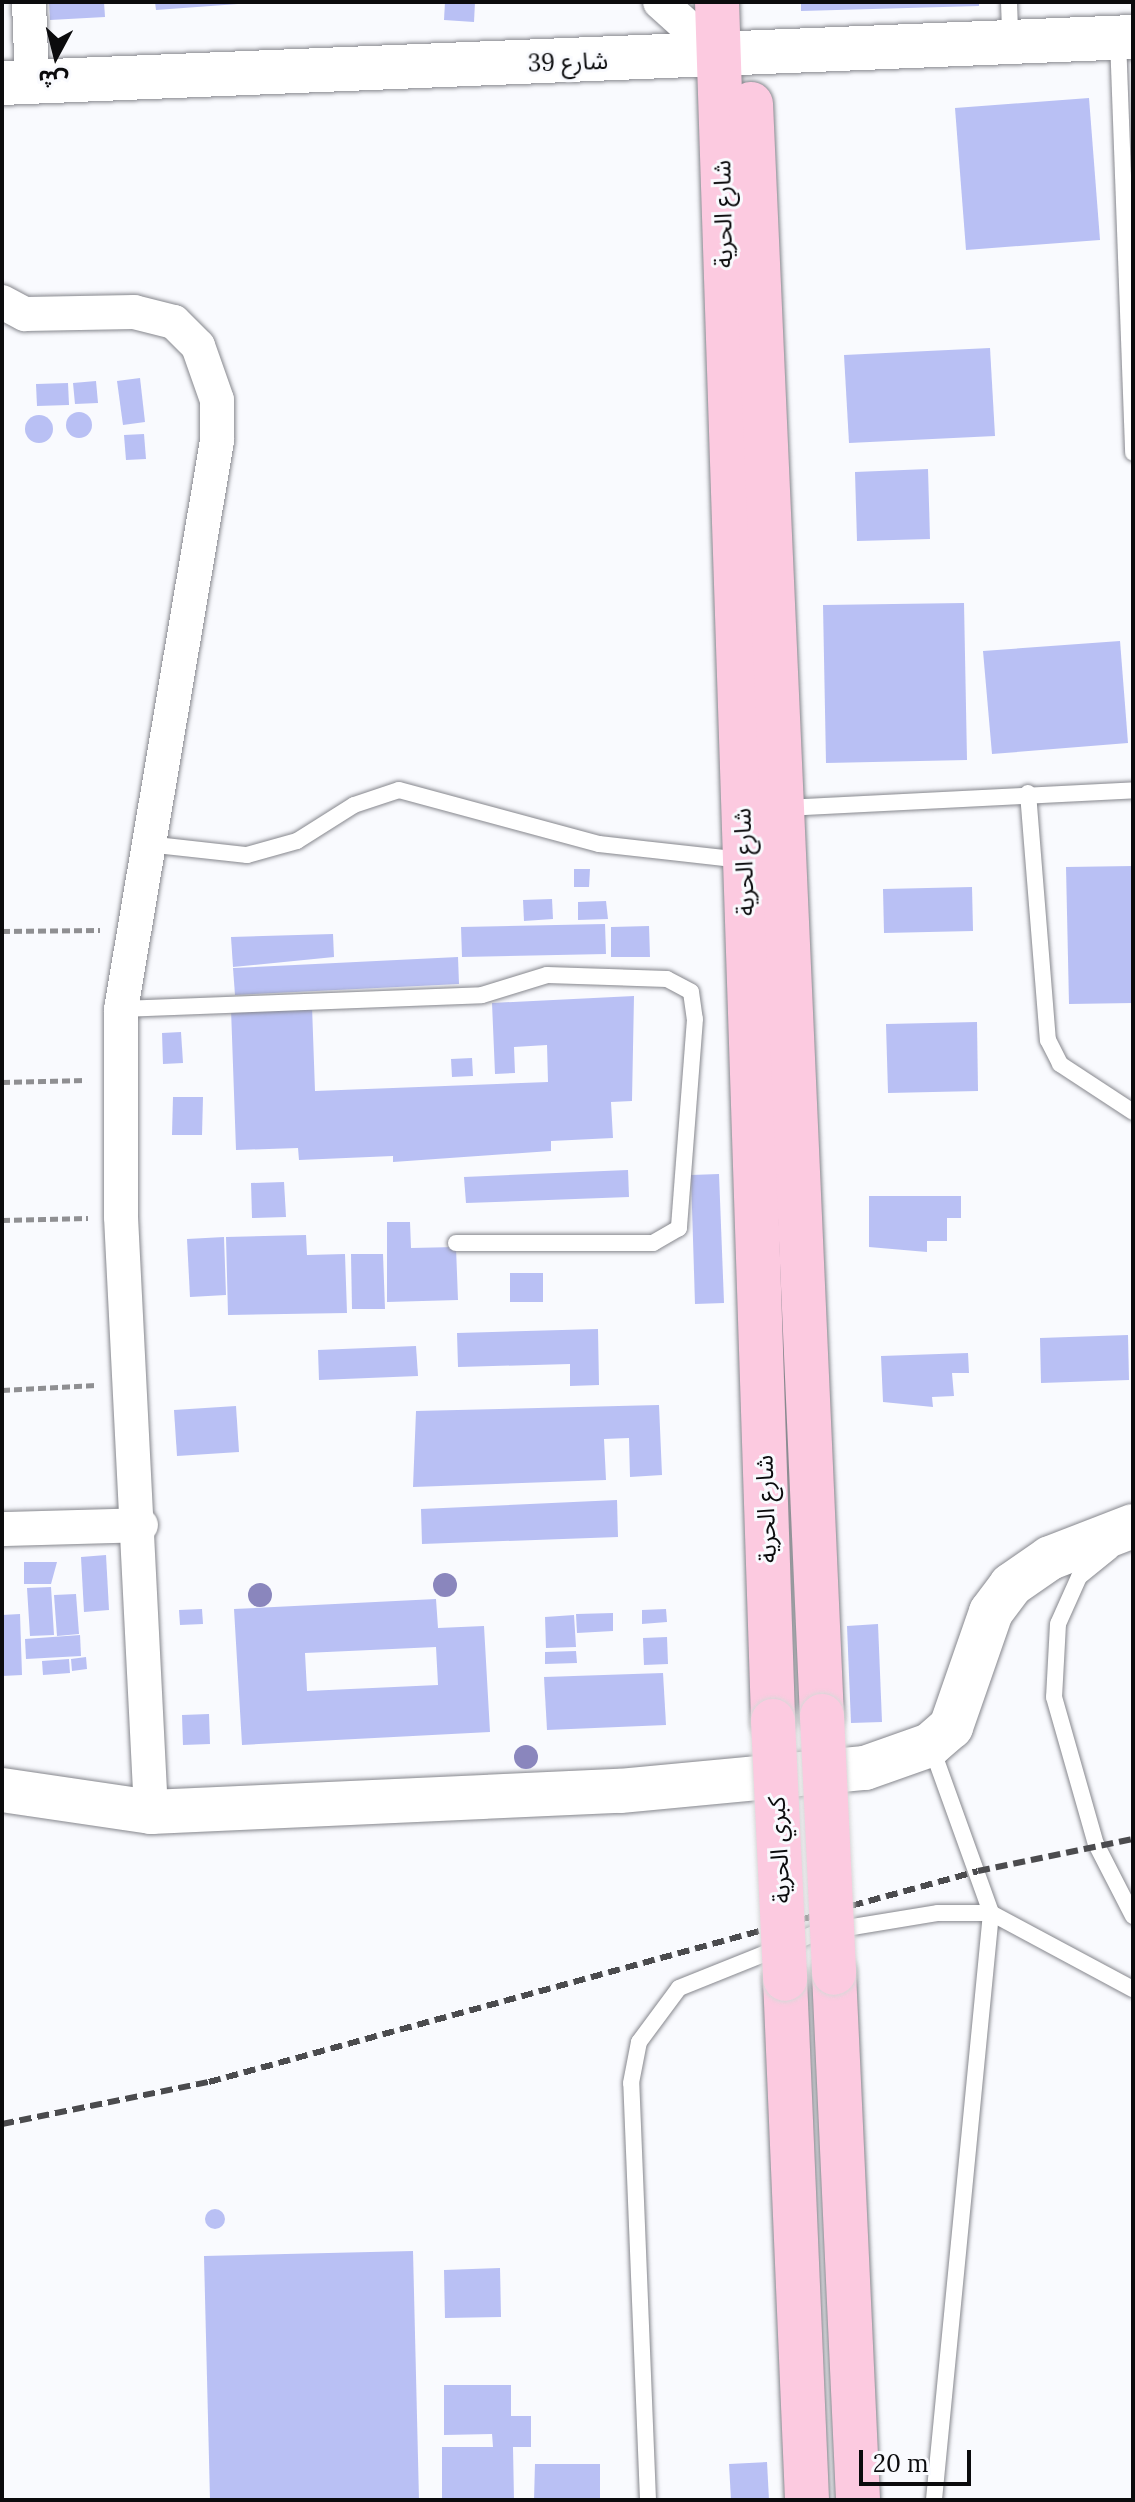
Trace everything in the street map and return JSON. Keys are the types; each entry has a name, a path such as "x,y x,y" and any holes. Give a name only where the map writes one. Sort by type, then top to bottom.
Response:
{"main road":[{"name":"شارع الحرية","path":"717,2 734,56 779,809 822,1716"},
{"name":"شارع الحرية","path":"747,2 734,56 744,860 773,1721"},
{"name":"كبري الحرية","path":"822,1716 858,2500"},
{"name":"كبري الحرية","path":"773,1721 807,2500"}],"street":[{"path":"17,82 29,2"},
{"path":"660,2 734,56"},
{"name":"شارع 39","path":"17,82 734,56 1010,23 1126,37"},
{"path":"10,310 134,312 174,322 211,370 217,441 121,1009 121,1217 129,1384 141,1525 151,1812"},
{"path":"2,1529 141,1525"},
{"path":"2,1790 151,1812 689,1786 865,1768 930,1745 962,1707 991,1612 1011,1585 1050,1558 1133,1528"}],"lane":[{"path":"1126,37 1133,453"},
{"path":"147,844 247,855 297,841 354,805 399,790 599,844 744,860"},
{"path":"779,809 1028,793 1133,790"},
{"path":"1028,793 1048,1040 1060,1064 1133,1112"},
{"path":"121,1009 482,995 547,975 667,979 691,992 695,1019 679,1228 653,1243 456,1243"},
{"path":"1133,1528 1079,1577 1052,1655 1064,1753 1109,1877 1133,1916"},
{"path":"930,1745 991,1913 934,2500"},
{"path":"648,2500 629,2124 639,2042 653,2016 692,1981 816,1933 887,1918 991,1913 1133,1989"}],"path":[{"path":"2,931 133,929"},
{"path":"2,1082 119,1079"},
{"path":"2,1220 121,1217"},
{"path":"2,1390 129,1384"}],"building":[{"path":"49,2 104,2 105,17 50,20"},
{"path":"155,2 238,2 238,4 156,10"},
{"path":"445,2 475,2 474,22 444,20"},
{"path":"801,2 979,2 979,6 801,11"},
{"path":"1089,98 1100,240 966,250 955,108"},
{"path":"990,348 995,436 849,443 844,355"},
{"path":"140,378 145,422 123,425 117,381"},
{"path":"96,381 98,403 75,404 73,383"},
{"path":"68,383 69,405 37,406 36,384"},
{"path":"79,412 88,416 92,425 88,434 79,438 70,434 66,425 70,416"},
{"path":"39,415 49,419 53,429 49,439 39,443 29,439 25,429 29,419"},
{"path":"144,434 146,459 126,460 124,435"},
{"path":"928,469 930,539 857,541 855,472"},
{"path":"964,603 967,760 826,763 823,605"},
{"path":"1120,641 1128,743 992,754 983,651"},
{"path":"1133,866 1133,1003 1069,1004 1066,867"},
{"path":"574,869 590,869 589,887 574,887"},
{"path":"972,887 973,931 884,933 883,889"},
{"path":"552,899 553,919 524,921 523,900"},
{"path":"606,901 608,919 578,920 578,902"},
{"path":"605,924 606,954 462,957 461,927"},
{"path":"649,926 650,957 611,957 611,927"},
{"path":"333,934 334,957 233,967 231,937"},
{"path":"458,957 459,984 235,995 233,968"},
{"path":"634,996 632,1101 611,1102 613,1138 551,1141 551,1151 393,1162 393,1156 299,1160 298,1148 236,1150 231,1009 312,1006 315,1091 548,1082 547,1045 514,1047 515,1073 495,1074 492,1003"},
{"path":"977,1022 978,1091 888,1093 886,1024"},
{"path":"181,1032 183,1063 163,1064 162,1033"},
{"path":"472,1058 473,1076 452,1077 451,1059"},
{"path":"173,1097 203,1097 202,1135 172,1135"},
{"path":"628,1170 629,1197 466,1203 464,1177"},
{"path":"719,1174 724,1303 695,1304 691,1175"},
{"path":"284,1182 286,1217 252,1218 251,1183"},
{"path":"869,1196 961,1196 961,1218 947,1218 947,1241 927,1241 927,1252 869,1247"},
{"path":"387,1222 410,1222 411,1248 456,1247 458,1300 387,1302"},
{"path":"306,1235 307,1255 345,1254 347,1313 228,1315 226,1237"},
{"path":"224,1237 226,1295 190,1297 187,1239"},
{"path":"351,1254 383,1254 385,1309 352,1309"},
{"path":"510,1273 543,1273 543,1302 510,1302"},
{"path":"598,1329 599,1385 570,1386 570,1364 458,1367 457,1333"},
{"path":"1128,1335 1129,1380 1041,1383 1040,1338"},
{"path":"416,1346 418,1376 319,1380 318,1350"},
{"path":"968,1353 969,1373 952,1373 954,1396 932,1397 933,1407 883,1402 881,1356"},
{"path":"659,1405 662,1475 630,1477 629,1438 604,1439 606,1480 413,1487 416,1411"},
{"path":"236,1406 239,1452 177,1456 174,1410"},
{"path":"617,1500 618,1537 422,1544 421,1509"},
{"path":"106,1555 109,1610 84,1612 81,1557"},
{"path":"24,1562 57,1562 51,1584 24,1584"},
{"path":"51,1587 54,1635 30,1636 27,1588"},
{"path":"76,1594 79,1634 57,1636 54,1595"},
{"path":"436,1599 438,1628 484,1626 490,1732 242,1745 234,1609","holes":["436,1647 438,1685 307,1691 305,1653"]},
{"path":"202,1609 203,1624 180,1625 179,1610"},
{"path":"666,1609 667,1622 642,1624 642,1610"},
{"path":"613,1613 613,1631 577,1633 576,1614"},
{"path":"20,1614 22,1675 2,1676 2,1615"},
{"path":"574,1615 576,1647 546,1648 545,1617"},
{"path":"878,1624 882,1722 851,1723 847,1626"},
{"path":"80,1635 81,1656 26,1659 25,1639"},
{"path":"667,1637 668,1664 644,1665 643,1638"},
{"path":"576,1651 577,1663 545,1664 545,1652"},
{"path":"86,1657 87,1669 72,1671 71,1659"},
{"path":"69,1659 70,1673 43,1675 42,1661"},
{"path":"663,1673 666,1725 547,1730 544,1677"},
{"path":"209,1714 210,1744 183,1745 182,1715"},
{"path":"215,2209 222,2212 225,2219 222,2226 215,2229 208,2226 205,2219 208,2212"},
{"path":"413,2251 419,2500 210,2500 204,2256"},
{"path":"500,2268 501,2317 445,2318 444,2270"},
{"path":"444,2385 511,2385 511,2416 531,2416 531,2447 513,2447 514,2500 442,2500 442,2447 493,2447 492,2434 444,2435"},
{"path":"767,2462 769,2500 731,2500 729,2464"},
{"path":"535,2464 600,2464 600,2500 534,2500"}],"railway":[{"path":"2,2124 209,2082 978,1871 1133,1839"}]}
